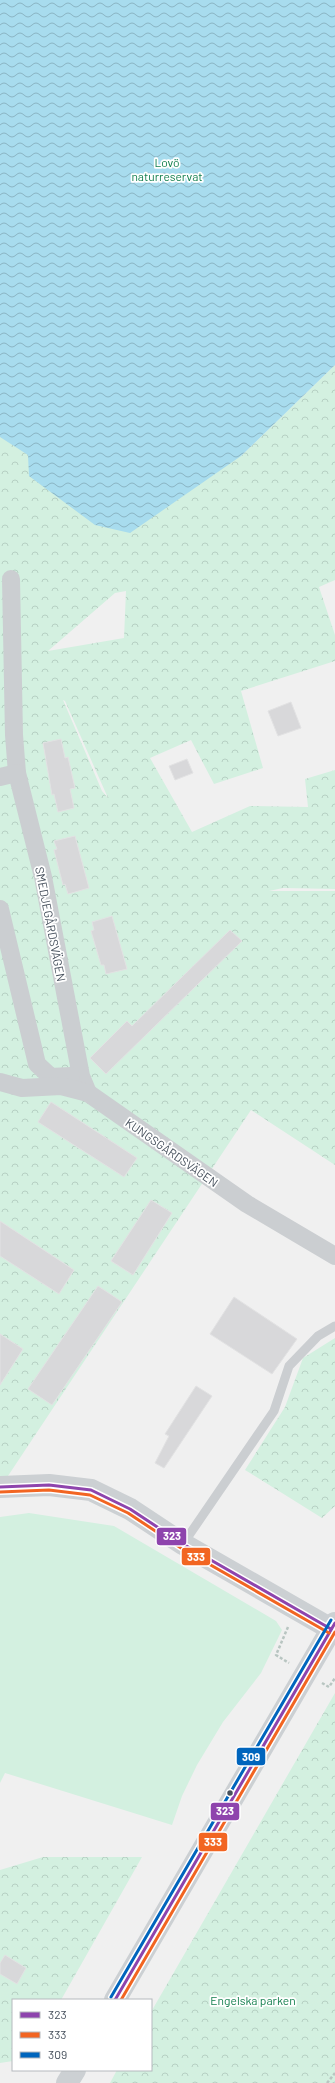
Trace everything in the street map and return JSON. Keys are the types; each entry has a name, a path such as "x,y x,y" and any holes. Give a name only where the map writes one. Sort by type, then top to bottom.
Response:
{"main road":[{"path":"0,1487 49,1485 91,1490 130,1509 183,1544 297,1610 333,1626 116,1999"},
{"path":"67,2083 74,2071"}],"street":[{"name":"SMEDJEGÅRDSVÄGEN","path":"11,579 14,735 8,775 42,877 81,1076 88,1093"},
{"path":"0,909 37,1064 51,1077 81,1076"},
{"name":"KUNGSGÅRDSVÄGEN","path":"0,1082 22,1088 61,1086 88,1093 247,1204 335,1256"}],"lane":[{"path":"183,1544 274,1410 289,1366 318,1336 335,1326"}],"path":[{"path":"276,1655 286,1630 297,1610"},
{"path":"329,1687 335,1678"},
{"path":"327,2083 335,2073"}],"green space":[{"name":"Lovö naturreservat","path":"0,0 335,0 241,456 335,365 335,580 319,587 335,635 335,661 241,691 263,768 214,784 191,740 150,758 192,832 250,806 308,807 305,779 335,770 335,889 283,888 269,891 335,891 335,1165 251,1110 0,1488","holes":["126,591 124,638 48,651 115,593","63,700 65,701 108,798 102,791"]},
{"path":"335,1338 335,1506 322,1518 245,1470 285,1407 303,1358"},
{"path":"29,1513 114,1526 276,1621 282,1630 261,1673 223,1722 197,1765 182,1796 172,1825 5,1773 0,1783 0,1517"},
{"name":"Engelska parken","path":"335,1693 335,2083 110,2083 116,2071 152,2071 152,2010"},
{"path":"43,1857 142,1857 62,1999 12,1999 12,2061 0,2063 0,1870"}],"water":[{"path":"0,0 335,0 335,365 241,456 130,533 95,525 29,476 28,455 0,437"}],"building":[{"path":"291,702 301,728 278,736 268,711"},
{"path":"61,739 65,758 68,757 75,788 70,789 74,808 58,812 54,794 52,795 43,743"},
{"path":"187,759 193,773 175,780 169,766"},
{"path":"75,836 89,888 68,894 65,884 63,885 54,850 57,849 54,841"},
{"path":"112,916 127,969 106,974 104,965 101,965 91,931 94,930 92,922"},
{"path":"230,930 242,941 106,1074 90,1058 127,1021 132,1026"},
{"path":"51,1102 137,1158 124,1177 38,1122"},
{"path":"151,1200 172,1213 133,1275 111,1261"},
{"path":"0,1221 74,1270 59,1294 0,1256"},
{"path":"98,1286 122,1302 52,1405 28,1389"},
{"path":"234,1297 297,1339 272,1374 210,1334"},
{"path":"0,1334 23,1349 0,1385"},
{"path":"196,1386 212,1396 164,1468 155,1463 169,1436 165,1434"},
{"path":"5,1955 26,1968 17,1984 0,1974 0,1963"}],"transit line":[{"name":"323","path":"0,1487 49,1485 91,1490 130,1509 183,1544 331,1629"},
{"name":"333","path":"0,1492 49,1490 90,1495 128,1513 181,1548 329,1633"},
{"name":"309","path":"111,1997 331,1620"},
{"name":"323","path":"116,1999 335,1623"},
{"name":"333","path":"122,1999 335,1632"}]}
